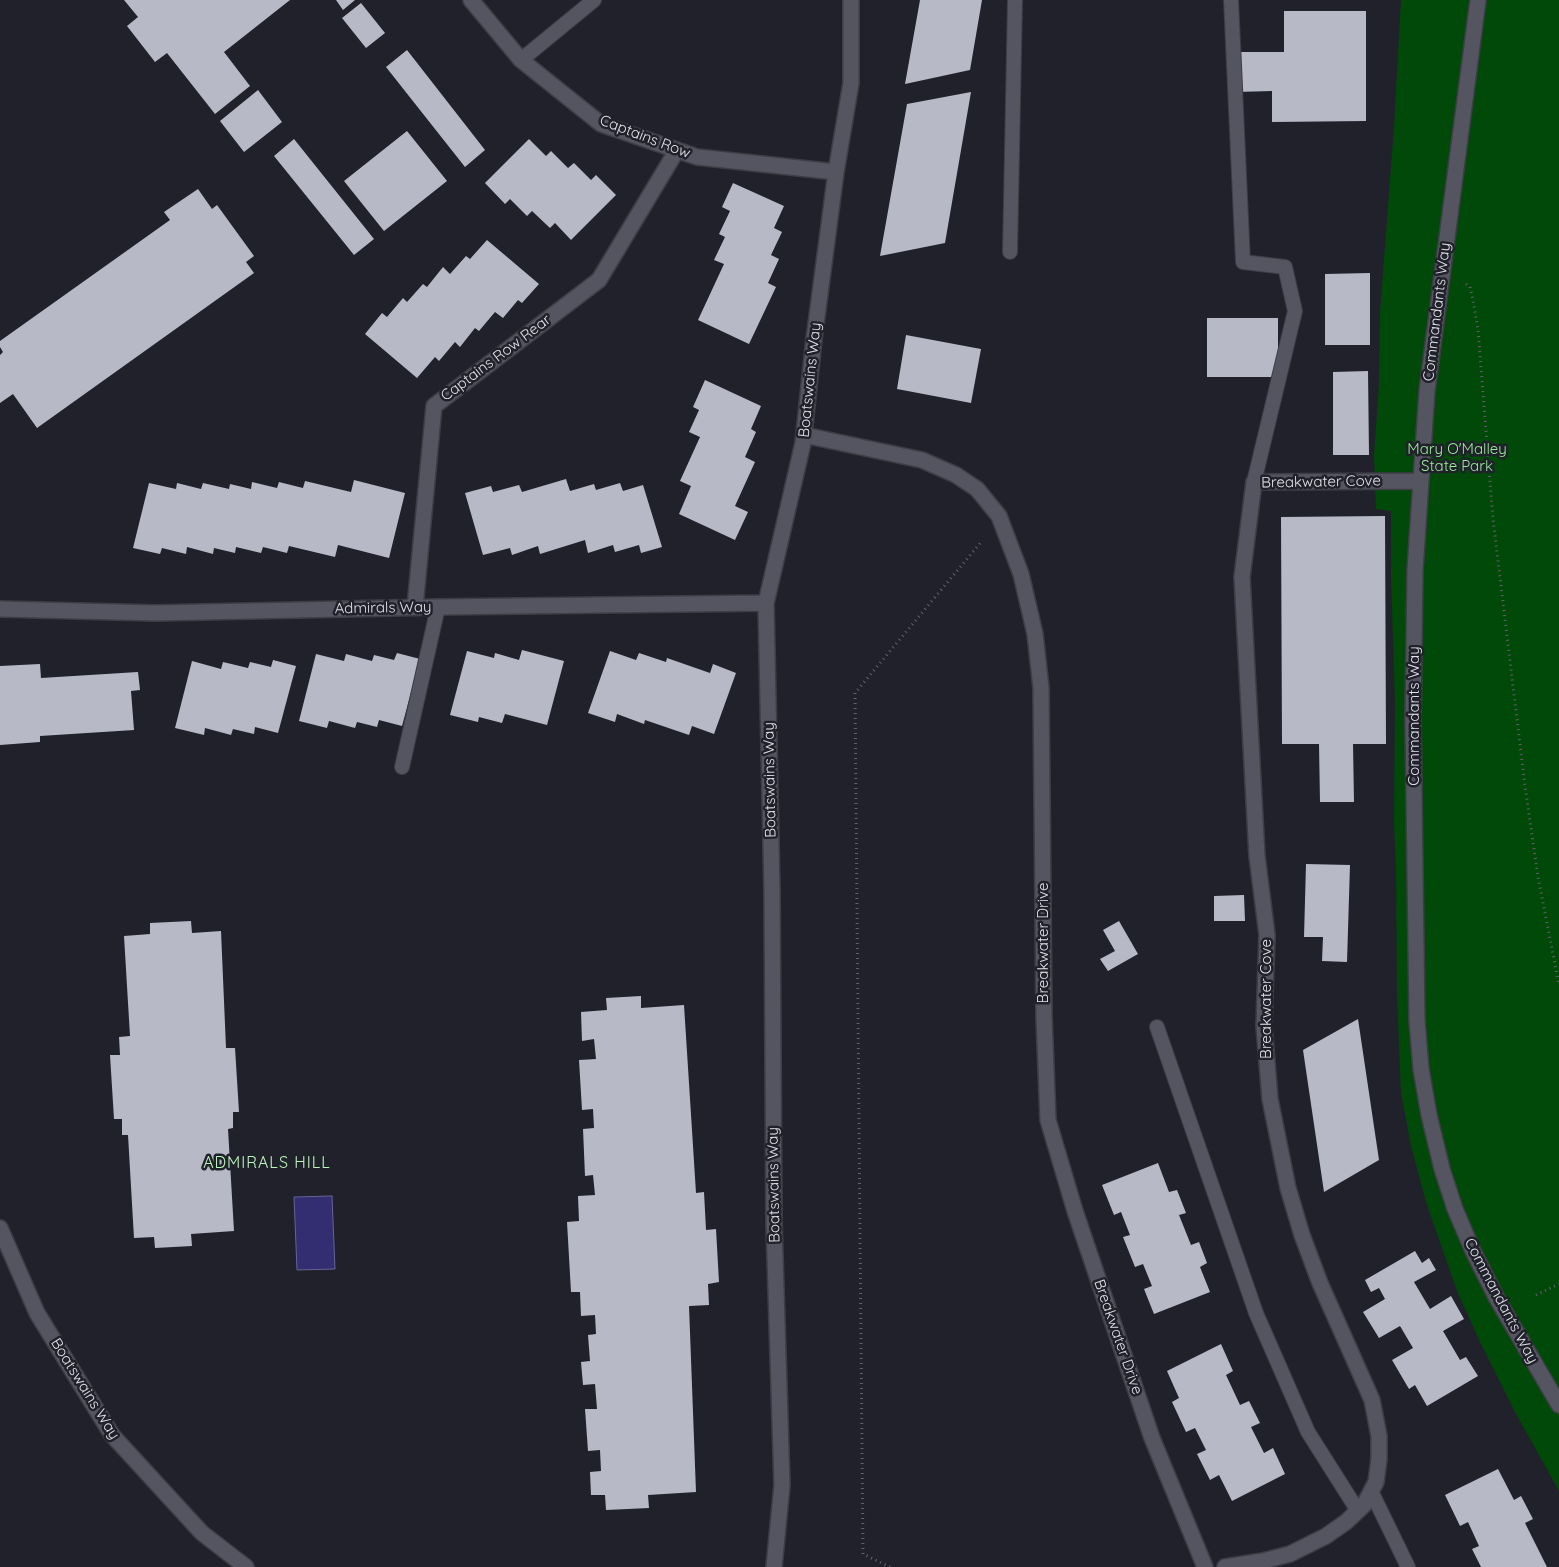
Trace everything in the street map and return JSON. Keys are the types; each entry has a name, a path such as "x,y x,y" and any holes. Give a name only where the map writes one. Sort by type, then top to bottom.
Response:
{"street":[{"name":"Captains Row","path":"471,0 521,60 601,124 697,157 836,172"},
{"name":"Boatswains Way","path":"774,1567 782,1485 774,1224 772,892 766,603 804,435 814,339 836,172 851,83 851,0"},
{"name":"Commandants Way","path":"1478,0 1427,391 1420,481 1415,570 1413,720 1417,1021 1421,1069 1429,1115 1442,1169 1472,1251 1496,1297 1559,1406"},
{"name":"Captains Row Rear","path":"415,607 434,406 598,280 677,150"},
{"name":"Breakwater Drive","path":"804,435 922,460 956,475 977,489 1000,519 1023,582 1036,634 1041,688 1044,1017 1048,1120 1075,1212 1152,1438 1205,1567"},
{"name":"Breakwater Cove","path":"1225,1567 1263,1561 1290,1554 1326,1536 1346,1522 1364,1506 1376,1482 1379,1459 1379,1436 1372,1400 1320,1283 1302,1235 1288,1188 1270,1099 1264,1026 1267,935 1257,856 1242,577 1254,482 1420,481"},
{"name":"Admirals Way","path":"0,609 156,613 438,606 766,603"},
{"name":"Boatswains Way","path":"0,1228 37,1313 112,1436 202,1533 246,1567"}],"lane":[{"path":"521,60 594,0"},
{"path":"1010,252 1015,0"},
{"path":"1231,0 1243,262 1285,267 1295,311 1254,482"},
{"path":"402,767 438,606"},
{"path":"1157,1027 1256,1313 1308,1432 1358,1511"},
{"path":"1371,1491 1408,1567"}],"path":[{"path":"1442,278 1460,280 1470,287 1474,308 1479,339 1492,519 1525,786 1538,876 1559,985"},
{"path":"890,1567 863,1554 855,693 1000,519"},
{"path":"1536,1295 1559,1284"}],"green space":[{"name":"Mary O'Malley State Park","path":"1401,0 1559,0 1559,1491 1515,1412 1457,1291 1426,1202 1411,1146 1401,1093 1397,996 1394,820 1395,702 1391,511 1376,509 1374,455 1379,384 1380,313 1394,127"}],"shaded area":[{"path":"332,1196 335,1269 297,1270 294,1197"}],"building":[{"path":"124,0 290,0 224,52 250,86 215,114 167,53 155,62 127,26 138,17"},
{"path":"336,0 355,0 343,10"},
{"path":"920,0 982,0 970,70 905,84"},
{"path":"361,3 385,33 366,48 342,18"},
{"path":"1284,11 1366,11 1366,121 1272,122 1272,91 1236,92 1236,52 1284,52"},
{"path":"407,50 485,150 465,167 386,67"},
{"path":"258,90 282,122 244,152 220,121"},
{"path":"971,92 945,243 880,256 907,104"},
{"path":"407,131 447,181 384,231 344,181"},
{"path":"294,139 374,239 354,255 274,156"},
{"path":"529,139 546,156 551,151 568,168 574,163 591,180 596,175 616,195 571,240 555,223 550,228 532,211 527,216 510,199 505,204 485,183"},
{"path":"733,183 784,206 774,228 782,232 771,255 779,259 768,283 776,287 749,344 698,320 724,264 714,260 725,237 719,234 730,211 722,207"},
{"path":"198,189 212,209 217,205 254,256 246,262 254,273 37,428 13,394 0,403 0,355 3,352 0,347 0,341 170,220 164,212"},
{"path":"487,240 539,284 522,303 518,300 503,318 495,312 479,331 475,328 460,347 455,342 439,361 435,357 417,378 365,334 382,313 387,317 403,298 407,302 423,284 427,287 443,267 450,274 466,256 470,259"},
{"path":"1370,273 1370,345 1325,345 1325,274"},
{"path":"1207,318 1278,318 1278,377 1207,377"},
{"path":"906,335 981,349 971,403 897,389"},
{"path":"1368,371 1369,455 1333,455 1333,372"},
{"path":"705,380 761,406 751,429 756,432 745,457 755,462 735,506 748,512 735,540 679,514 691,486 680,481 700,437 689,432 699,410 693,407"},
{"path":"566,479 570,491 594,484 596,490 620,483 623,491 643,485 662,547 641,553 639,545 615,552 613,545 588,553 585,540 540,554 538,546 512,555 510,548 483,555 465,493 491,486 493,492 519,485 522,492"},
{"path":"354,480 405,493 389,558 338,545 335,557 289,546 287,553 263,547 261,553 236,547 235,553 214,548 213,554 187,547 186,554 162,548 160,554 133,548 149,483 176,489 177,483 201,489 203,483 229,489 230,484 251,489 252,482 277,488 279,482 303,488 305,481 351,492"},
{"path":"1385,516 1386,744 1353,744 1354,802 1320,802 1319,744 1282,744 1281,517"},
{"path":"522,650 564,661 547,725 505,714 502,723 479,717 478,722 450,715 467,651 494,658 495,653 519,660"},
{"path":"610,651 636,660 639,653 666,662 667,658 710,673 713,664 736,673 714,734 692,726 689,735 645,720 644,724 617,714 615,722 588,713"},
{"path":"397,653 420,659 402,726 379,720 377,727 357,722 355,728 329,721 327,728 299,721 316,654 344,661 346,654 372,661 374,655 394,660"},
{"path":"273,660 296,666 278,733 255,727 254,734 233,729 231,735 205,728 204,735 175,728 192,661 221,669 223,662 248,668 250,662 271,667"},
{"path":"40,664 41,678 138,672 140,690 131,691 134,730 40,736 40,742 0,745 0,666"},
{"path":"1306,864 1350,865 1347,962 1322,961 1323,937 1304,937"},
{"path":"1244,895 1245,921 1214,921 1214,896"},
{"path":"191,921 192,933 221,931 226,1048 235,1048 239,1112 233,1112 233,1128 228,1129 234,1231 191,1234 192,1246 155,1248 154,1237 134,1238 128,1135 122,1135 122,1119 114,1119 110,1055 120,1055 119,1037 130,1036 124,936 150,934 150,923"},
{"path":"1119,921 1138,954 1108,971 1100,959 1115,951 1103,930"},
{"path":"641,996 641,1008 684,1005 696,1193 704,1192 706,1230 716,1229 719,1282 708,1284 709,1305 689,1306 696,1492 648,1495 649,1508 606,1510 605,1495 591,1495 590,1472 601,1471 600,1450 588,1451 585,1409 597,1409 595,1384 583,1385 581,1362 590,1361 588,1335 596,1334 595,1315 581,1316 580,1292 571,1292 567,1222 579,1221 578,1196 595,1195 593,1175 585,1176 583,1129 594,1128 593,1109 582,1110 579,1060 596,1059 594,1039 582,1041 581,1012 607,1010 606,998"},
{"path":"1358,1019 1379,1160 1324,1192 1303,1050"},
{"path":"1158,1163 1169,1192 1177,1190 1186,1213 1179,1215 1191,1245 1199,1242 1207,1263 1200,1267 1210,1292 1154,1314 1144,1289 1152,1286 1143,1264 1135,1267 1123,1237 1130,1235 1121,1212 1114,1215 1102,1185"},
{"path":"1415,1251 1422,1263 1429,1258 1436,1270 1414,1282 1430,1309 1451,1296 1464,1319 1443,1331 1460,1360 1466,1357 1478,1376 1427,1406 1415,1385 1409,1389 1392,1360 1413,1348 1400,1326 1379,1338 1363,1312 1385,1299 1379,1288 1371,1292 1365,1280"},
{"path":"1221,1344 1233,1371 1226,1375 1240,1405 1249,1401 1260,1423 1251,1427 1264,1453 1273,1448 1285,1474 1232,1501 1219,1475 1210,1480 1197,1454 1206,1450 1195,1428 1186,1432 1172,1402 1179,1398 1167,1371"},
{"path":"1498,1469 1514,1500 1521,1496 1533,1519 1525,1523 1547,1567 1481,1567 1472,1549 1479,1546 1468,1522 1460,1526 1445,1495"}],"district":[{"name":"ADMIRALS HILL","path":"267,1163"}]}
